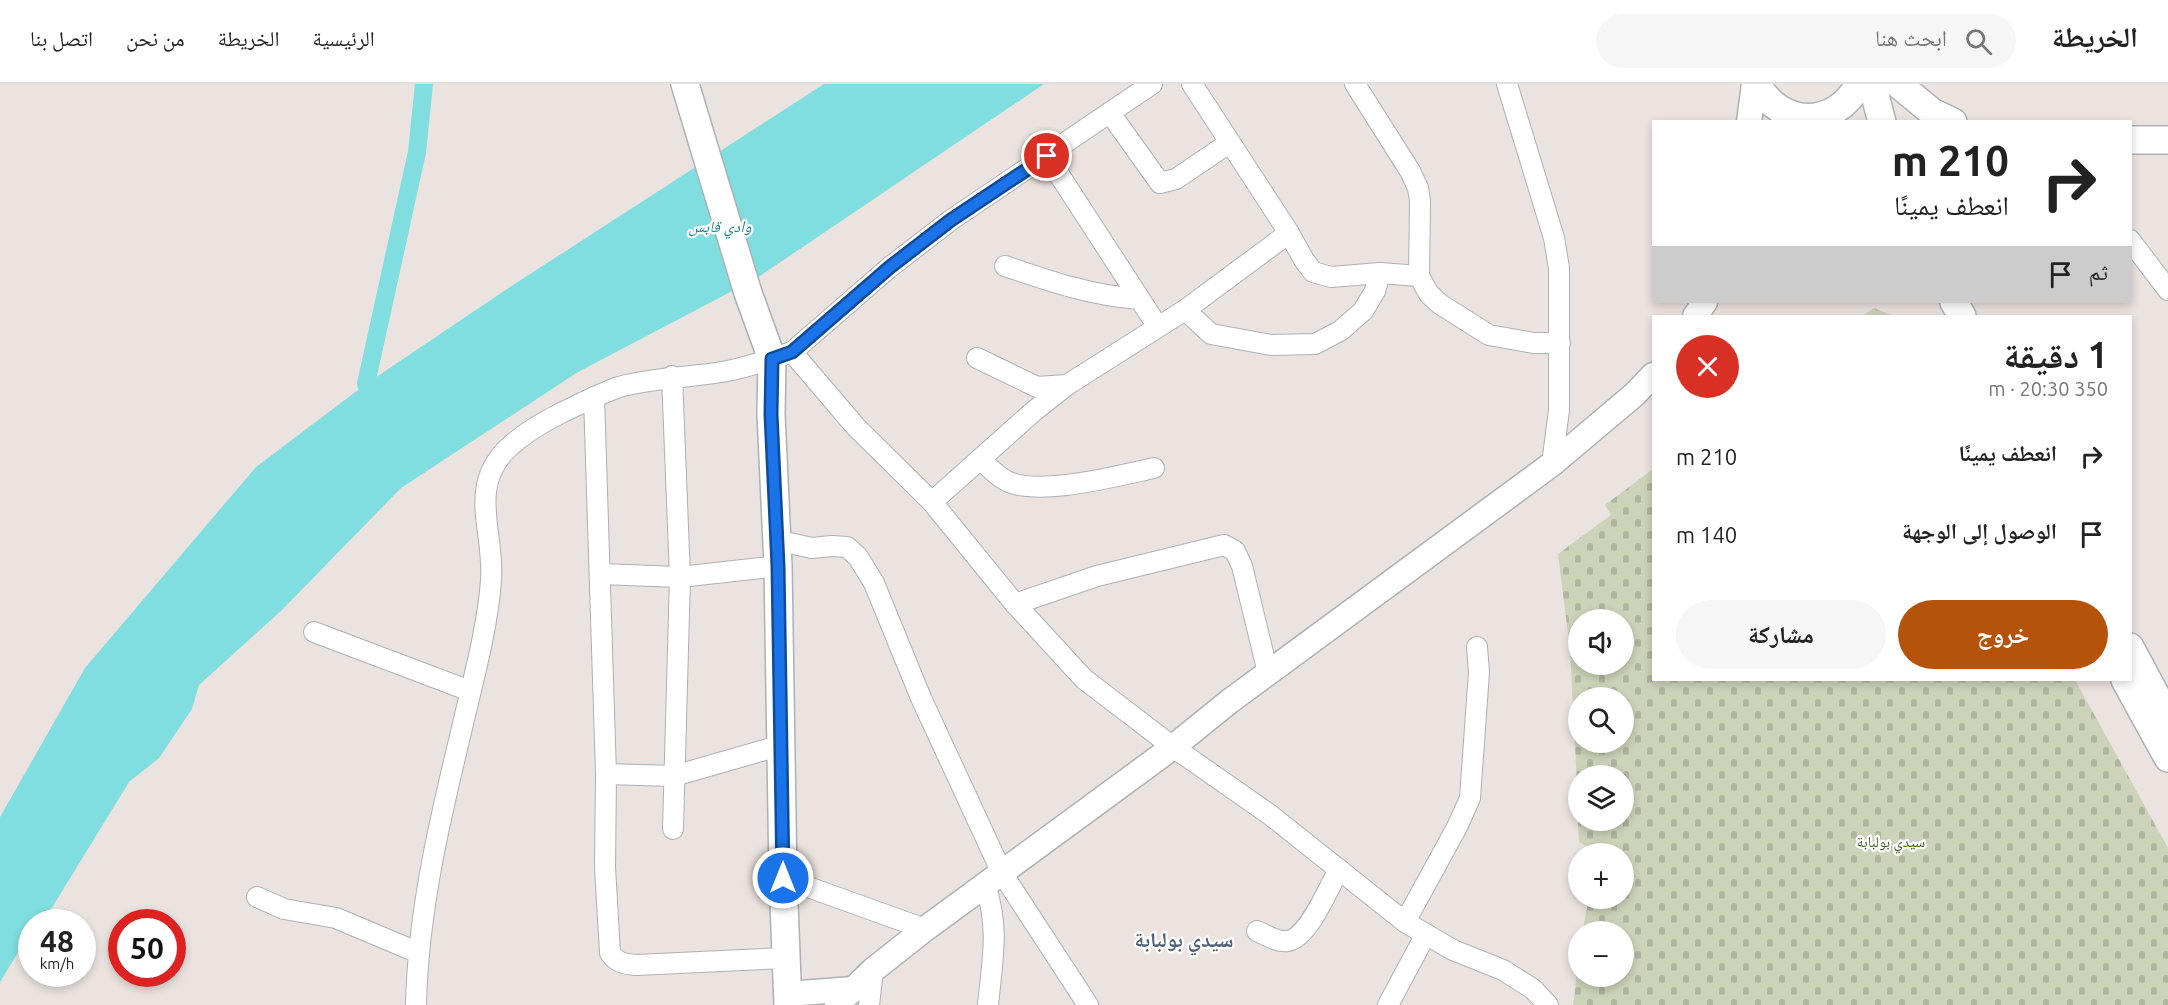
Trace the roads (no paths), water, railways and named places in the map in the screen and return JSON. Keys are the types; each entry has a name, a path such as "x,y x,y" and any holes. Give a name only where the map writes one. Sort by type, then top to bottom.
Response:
{"main road":[{"path":"685,84 748,293 782,355 771,414 777,553 783,878 788,999"},
{"path":"1756,84 1764,96 1777,108 1801,120 1835,119 1842,105 1854,94 1859,84"},
{"path":"1872,84 1881,120"},
{"path":"1900,85 1932,112 1949,120"},
{"path":"2132,140 2168,140"},
{"path":"2132,651 2168,718"},
{"path":"2126,681 2168,759"}],"street":[{"path":"416,1005 419,953 436,836 485,628 491,573 485,505 487,479 495,462 510,447 546,421 620,387 672,376 726,371 782,355 898,260 951,220 1152,84"},
{"path":"1192,84 1313,272 1331,277 1380,273 1419,276"},
{"path":"1354,84 1410,171 1418,188 1420,201 1419,276 1429,294 1440,304 1490,335 1534,343 1560,343"},
{"path":"1507,84 1554,238 1559,268 1559,410 1552,464"},
{"path":"1749,120 1756,84"},
{"path":"1110,113 1160,183 1176,179 1230,143"},
{"path":"1047,156 1158,327"},
{"path":"932,502 1034,411 1067,385 1185,310 1289,233"},
{"path":"2132,243 2168,290"},
{"path":"1005,266 1082,291 1139,299"},
{"path":"1185,310 1211,334 1271,345 1315,344 1340,331 1363,311 1375,291 1380,273"},
{"path":"782,355 932,502 1015,604 1084,679 1173,747 1269,814 1405,922 1453,950 1503,970 1533,988 1548,1005"},
{"path":"977,357 1037,387 1067,385"},
{"path":"672,376 680,577 673,829"},
{"path":"788,999 853,1000 873,970 925,929 1552,464 1635,394 1652,376"},
{"path":"594,397 606,774 604,867 610,953 615,960 636,965 785,958"},
{"path":"980,459 1007,482 1029,486 1072,485 1154,468"},
{"path":"1015,604 1097,576 1224,545 1235,551 1242,566 1268,674"},
{"path":"600,574 680,577 777,553 832,546 847,548 858,557 874,583 993,879 1088,1005"},
{"path":"315,632 470,691"},
{"path":"1405,922 1457,827 1470,798 1479,672 1477,646"},
{"path":"606,774 674,776 782,744"},
{"path":"1257,931 1278,940 1287,941 1298,938 1307,927 1340,869"},
{"path":"783,878 925,929"},
{"path":"988,1005 995,937 993,879"},
{"path":"257,897 284,909 336,918 419,953"},
{"path":"1388,1005 1426,934"}],"water":[{"name":"وادي قابس","path":"824,84 1044,84 757,278 578,372 401,488 281,611 199,685 192,709 159,758 129,782 53,906 50,909 18,909 18,952 0,982 0,817 85,668 256,467 366,384 507,289"}],"waterway":[{"path":"366,384 417,152 424,84"}],"district":[{"name":"سيدي بولبابة","path":"1184,940"}]}
